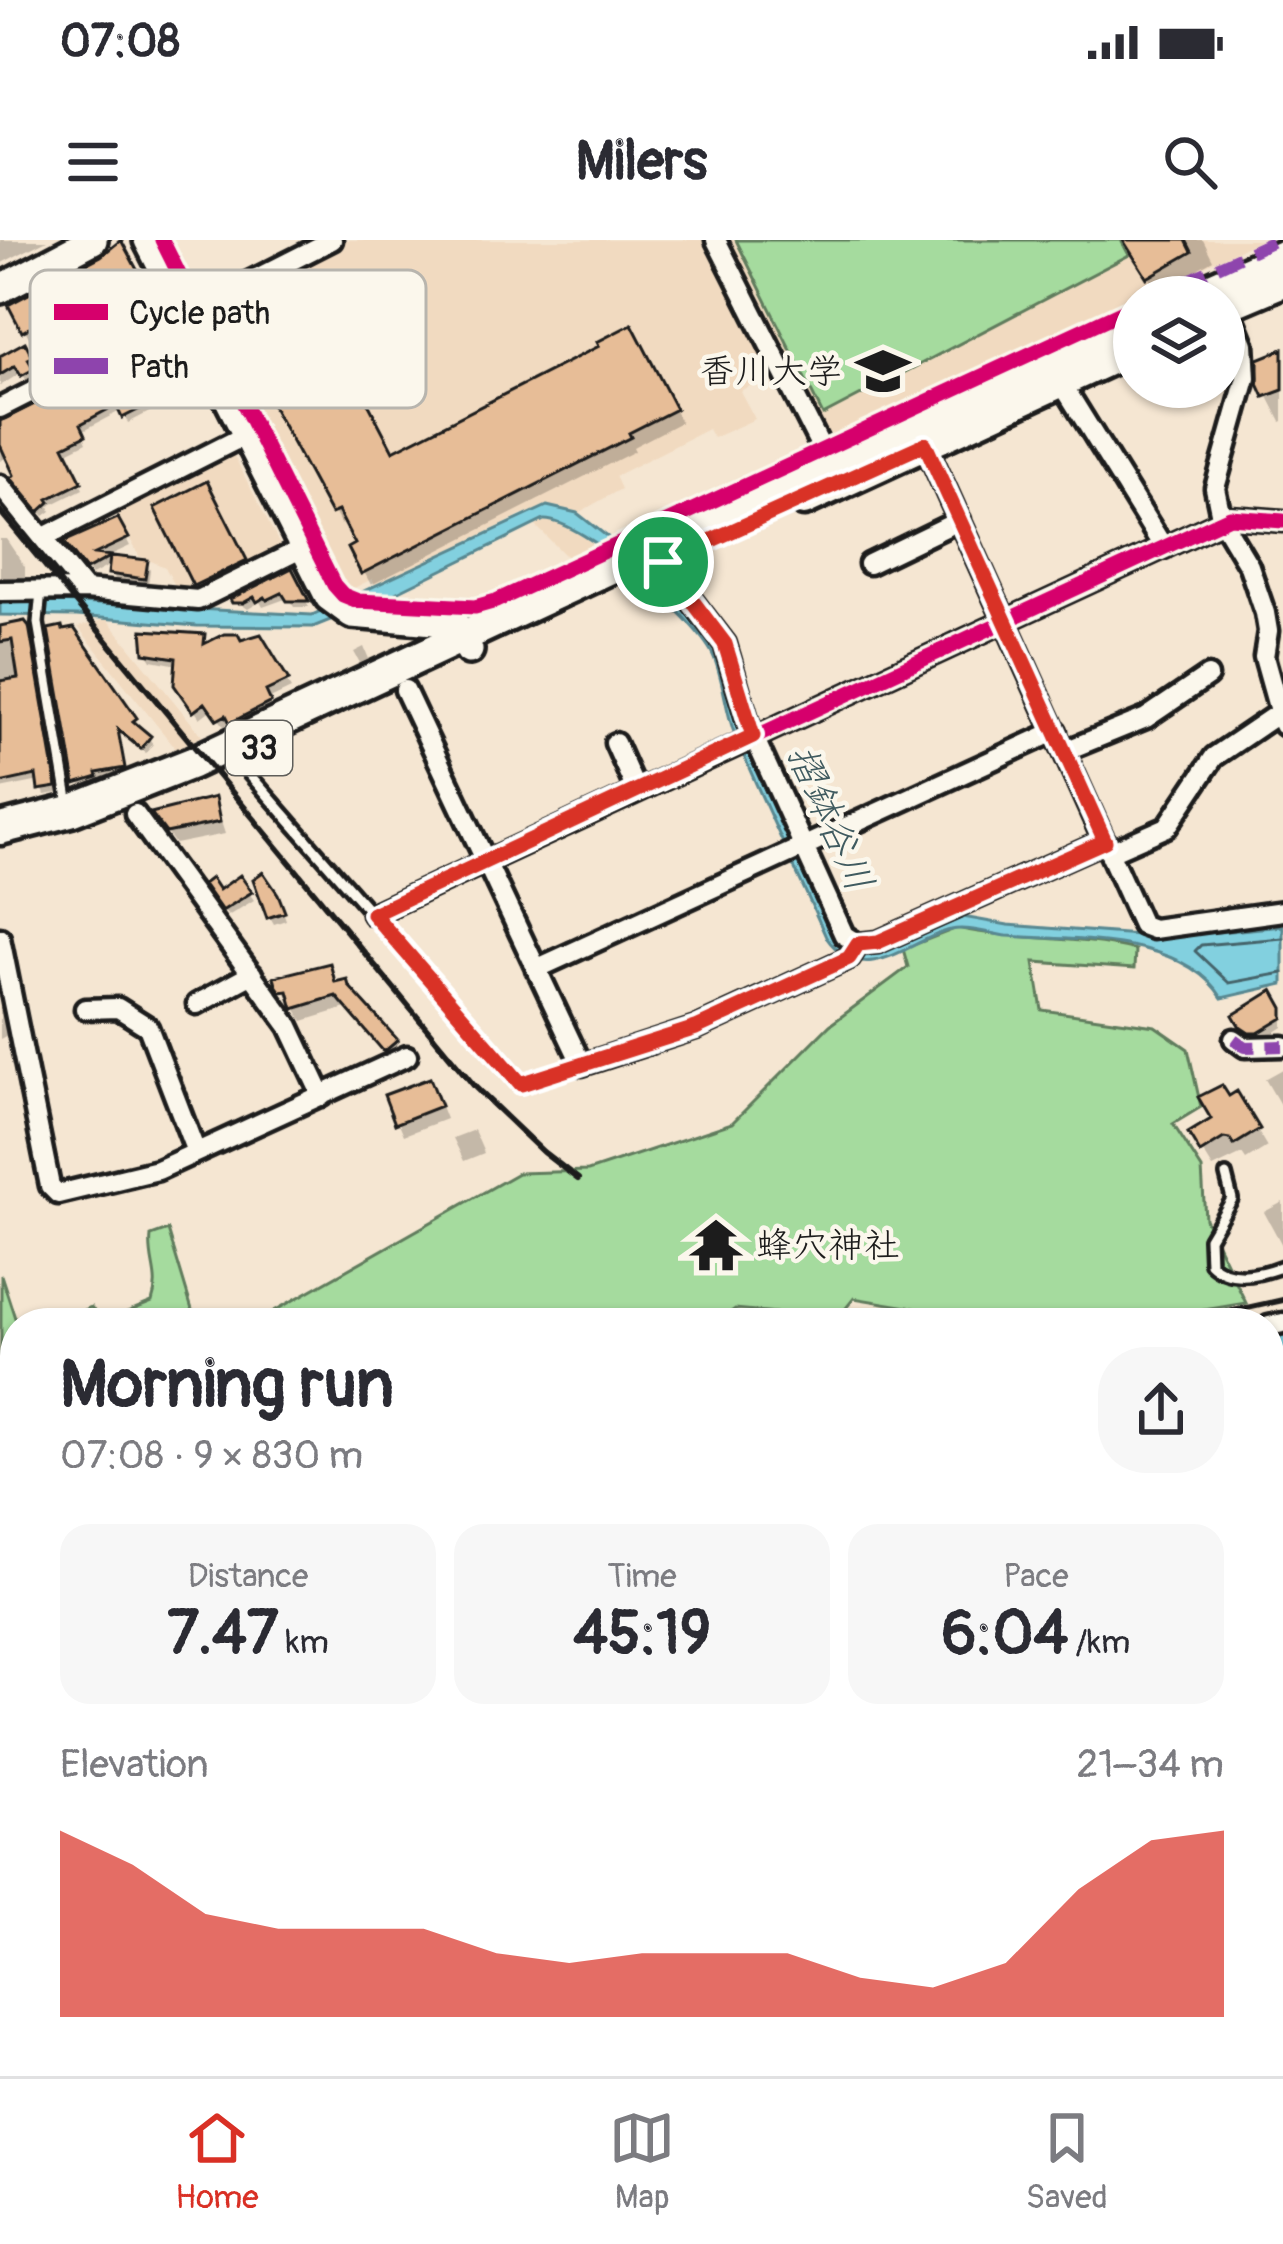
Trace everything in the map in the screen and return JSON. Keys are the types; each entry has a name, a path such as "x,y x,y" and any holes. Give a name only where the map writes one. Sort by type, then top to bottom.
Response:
{"main road":[{"path":"1238,276 1283,256"},
{"path":"1245,297 1283,281"},
{"name":"33","path":"0,846 136,802 830,465 1113,334"},
{"name":"33","path":"0,829 70,811 192,763 663,562 1113,358"}],"street":[{"path":"36,270 93,240"},
{"path":"148,240 163,270"},
{"path":"273,270 332,240"},
{"path":"716,240 830,465"},
{"path":"0,289 30,273"},
{"path":"1061,382 1164,548"},
{"path":"0,408 30,393"},
{"path":"232,408 329,597 344,610 365,617 446,622 457,627 466,644"},
{"path":"405,690 582,1065 696,1028 854,950 1107,846 1167,827 1214,757 1282,715 1264,658 1265,613 1249,566 1222,521 1215,488 1238,408"},
{"path":"44,537 246,435"},
{"path":"925,444 1142,925 1153,928 1283,911"},
{"path":"0,485 85,590"},
{"path":"868,565 961,520"},
{"path":"373,914 1222,521 1283,521"},
{"path":"0,591 41,595 85,590 198,601 303,548"},
{"path":"663,562 725,644 746,739 797,850 854,950"},
{"path":"1064,751 1146,718 1208,676"},
{"path":"536,969 1056,731"},
{"path":"615,743 636,790"},
{"path":"135,814 289,1026 322,1096"},
{"path":"0,938 53,1191 65,1195 158,1170 407,1056"},
{"path":"197,1004 252,974"},
{"path":"85,1009 118,1008 148,1028 196,1152"},
{"path":"1234,1039 1245,1047 1283,1046"}],"lane":[{"path":"41,595 40,617 70,811"},
{"path":"249,774 521,1084 582,1065"},
{"path":"1226,1174 1232,1199 1209,1238 1210,1263 1222,1274 1241,1275 1283,1266"}],"shaded area":[{"path":"345,240 707,240 775,373 740,391 755,419 713,438 708,429 615,476 621,489 578,513 591,524 582,535 600,548 571,561 524,514 376,587 372,579 346,592 252,408 426,408 426,270 291,267"},
{"name":"香川大学","path":"722,240 1260,240 1183,276 1113,276 1113,308 823,443"},
{"path":"230,448 283,551 195,596 180,595 165,567 139,556 114,507"},
{"path":"107,619 202,736 176,749 78,627"}],"green space":[{"name":"香川大学","path":"736,240 1121,240 1129,255 823,415"},
{"path":"957,928 1135,950 1134,969 1034,962 1042,1010 1155,1026 1188,1049 1201,1107 1173,1124 1202,1169 1205,1219 1246,1303 1216,1308 914,1308 854,1298 846,1308 280,1308 518,1173 588,1171 732,1123 830,1025 908,967 903,949"},
{"path":"168,1230 191,1308 137,1308 152,1302 151,1236"},
{"path":"1,1275 12,1308 1,1308"}],"water":[{"path":"547,506 577,513 673,588 719,648 861,952 885,951 963,917 1164,937 1283,926 1283,984 1222,998 1204,977 1154,952 964,929 941,933 883,959 859,961 846,956 826,937 768,811 735,735 713,655 662,596 610,553 561,524 544,520 383,599 313,627 0,615 0,599 312,615"}],"building":[{"path":"121,240 137,270 74,270"},
{"path":"1123,240 1186,240 1192,252 1146,276"},
{"path":"30,293 30,327 22,332 8,305"},
{"path":"632,324 676,409 629,433 631,437 361,574 348,548 355,544 338,511 331,514 274,408 371,408 393,451 599,346 597,342"},
{"path":"25,342 30,371 21,376 15,366 0,375 0,356"},
{"path":"1283,349 1283,390 1264,397 1258,384 1258,359"},
{"path":"30,406 110,408 81,424 86,435 64,446 82,482 48,499 39,512 11,478 14,475 0,445 0,421"},
{"path":"117,408 142,408 122,418"},
{"path":"207,481 247,560 193,586 154,508"},
{"path":"118,518 129,538 95,554 148,560 145,579 108,574 110,557 86,570 64,542"},
{"path":"292,568 309,601 287,601 282,593 257,602 254,597 232,603 230,599"},
{"path":"25,621 57,787 38,790 36,775 0,783 0,681 18,678 12,640 0,642 0,626"},
{"path":"62,626 63,630 74,628 137,718 133,721 151,736 141,749 118,730 125,768 97,773 98,777 75,784 48,629"},
{"path":"142,630 205,634 204,644 224,634 238,634 241,640 261,634 289,680 266,691 271,702 230,723 226,715 217,720 205,703 193,712 174,685 176,658 144,653"},
{"path":"215,797 220,822 166,833 151,813"},
{"path":"263,872 285,912 267,918 253,879"},
{"path":"240,875 252,892 222,911 203,884 211,878 219,890"},
{"path":"330,963 335,982 347,979 398,1040 384,1052 336,996 293,1009 288,991 281,992 276,985 274,977"},
{"path":"1273,990 1283,1018 1258,1033 1240,1027 1233,1015"},
{"path":"430,1078 441,1106 395,1124 384,1095"},
{"path":"1222,1085 1229,1096 1237,1091 1260,1129 1234,1145 1224,1138 1200,1153 1188,1133 1211,1119 1198,1097"}],"railway":[{"path":"0,511 476,1088 578,1179"},
{"path":"1247,1308 1283,1300"}],"marked path":[{"path":"1198,276 1276,240"},
{"path":"1234,1039 1245,1047 1283,1046"}],"cycle path":[{"path":"162,240 177,270"},
{"path":"246,408 343,595 358,601 475,607 1113,316"},
{"path":"373,914 1230,517 1283,521"}],"place":[{"name":"香川大学","path":"883,371"},
{"name":"蜂穴神社","path":"716,1245"}],"route":[{"path":"925,444 1105,841 878,942 858,944 849,958 696,1028 521,1084 373,914 753,736 725,644 663,562 925,444"}],"water label":[{"name":"摺鉢谷川","path":"830,818"}]}
